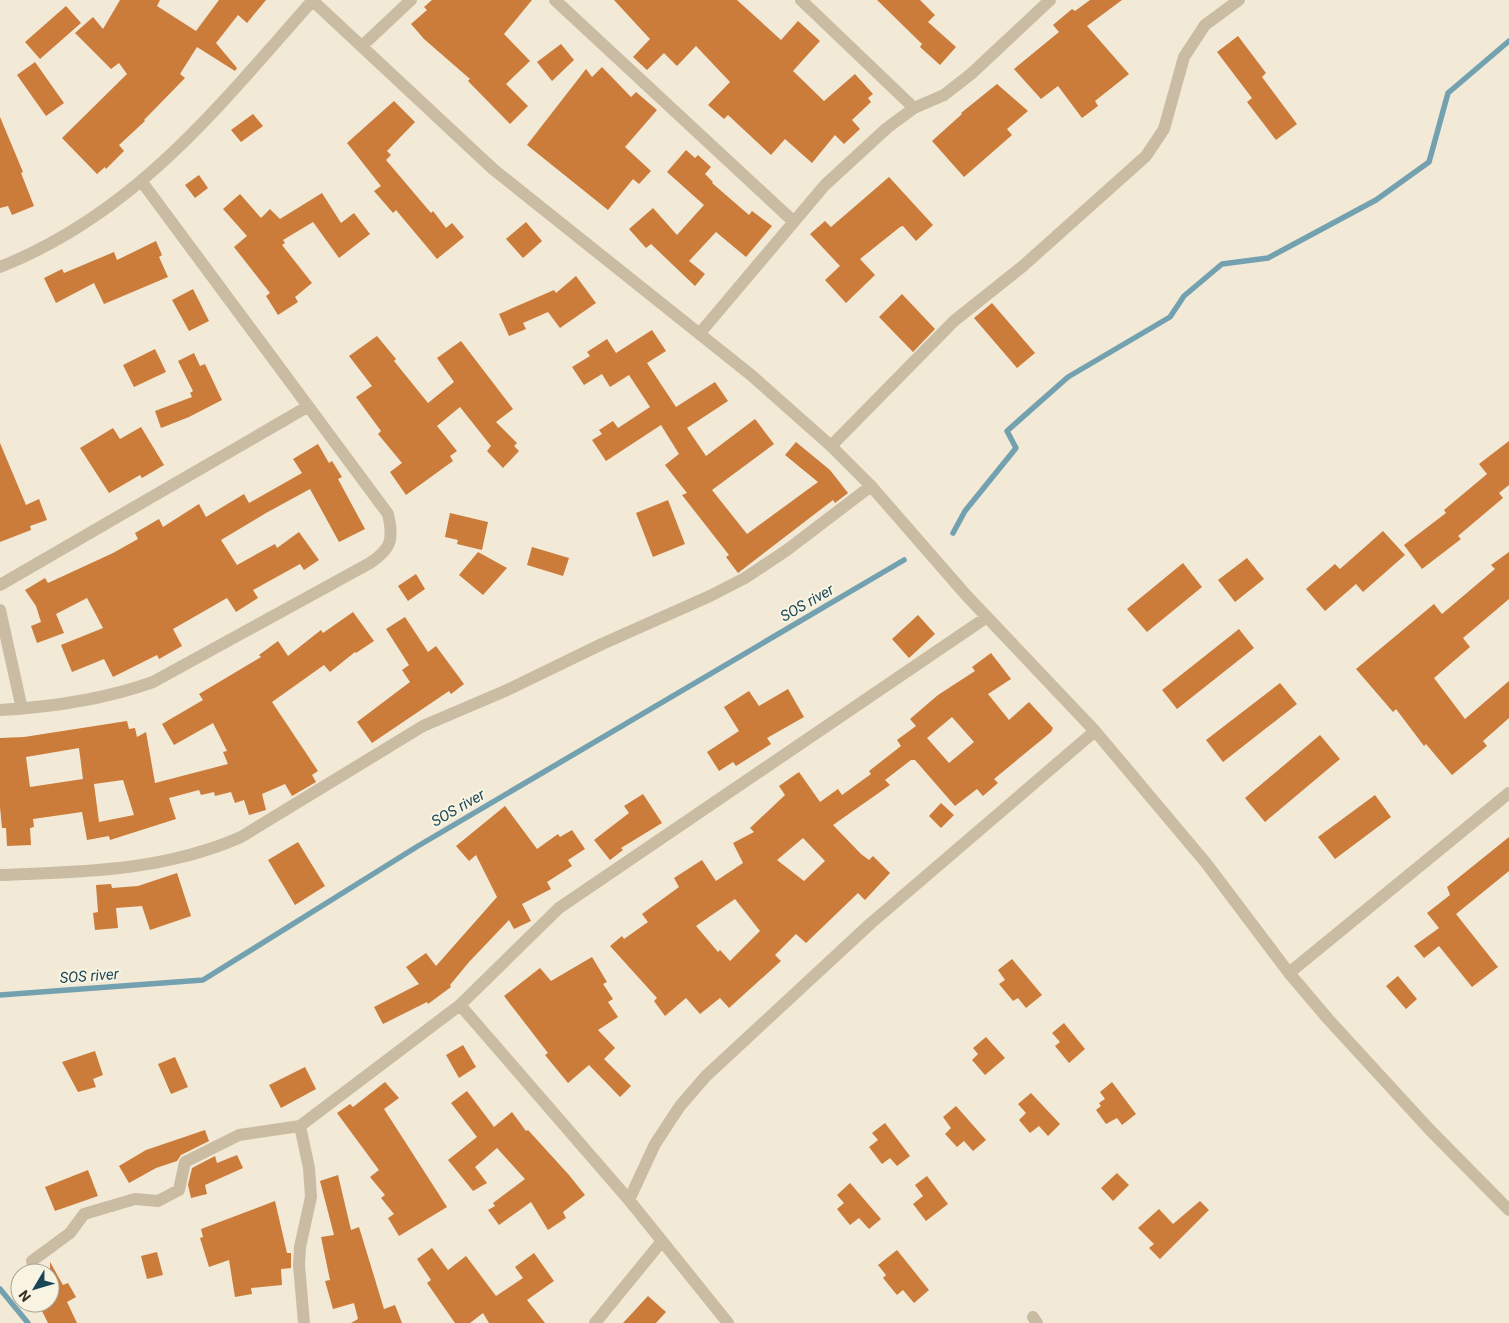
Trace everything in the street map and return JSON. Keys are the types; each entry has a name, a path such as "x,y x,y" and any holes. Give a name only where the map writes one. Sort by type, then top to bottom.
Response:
{"street":[{"path":"0,267 73,232 108,209 142,182 230,94 312,0 493,169 700,333 831,446 871,486 939,565 1095,730 1206,863 1289,973 1397,1095 1509,1210"},
{"path":"362,46 411,0"},
{"path":"555,0 794,222"},
{"path":"801,0 914,108"},
{"path":"700,333 825,185 887,128 914,108 944,95 971,74 1050,0"},
{"path":"831,446 954,321 1023,266 1146,156 1164,129 1184,57 1205,25 1240,0"},
{"path":"0,710 22,709 86,700 123,693 153,682 296,605 381,555 390,544 391,529 388,514 142,182"},
{"path":"0,585 307,407"},
{"path":"0,875 78,873 134,868 219,847 233,841 423,726 505,691 745,578 787,550 871,486"},
{"path":"0,610 22,709"},
{"path":"32,1261 70,1233 84,1214 135,1199 158,1201 179,1190 185,1162 239,1135 300,1126 460,1005 559,908 988,617"},
{"path":"629,1200 654,1144 680,1106 706,1076 870,924 1095,730"},
{"path":"1289,973 1509,793"},
{"path":"460,1005 629,1200 728,1323"},
{"path":"300,1126 309,1168 311,1197 300,1247 299,1265 304,1323"},
{"path":"595,1323 662,1241"}],"building":[{"path":"120,0 160,0 157,6 196,31 219,0 266,0 247,23 238,15 216,43 237,68 235,71 197,47 180,74 185,78 145,121 119,145 124,151 106,169 105,167 97,174 62,138 127,74 119,63 111,69 75,33 93,17 103,29"},
{"path":"432,0 532,0 504,34 530,61 506,84 528,106 510,124 468,81 470,79 424,39 411,24 427,10 424,7"},
{"path":"614,0 737,0 781,40 798,21 820,41 793,71 824,101 855,74 873,94 868,98 871,102 852,120 860,129 844,144 835,135 812,163 785,139 771,155 728,115 724,119 708,105 730,82 696,46 677,66 664,53 647,70 633,57 650,39"},
{"path":"877,0 920,0 935,15 928,22 956,47 940,65 920,47 922,44"},
{"path":"1090,0 1122,0 1087,26 1129,74 1095,101 1098,106 1082,118 1058,86 1041,99 1014,69 1059,32 1053,25 1072,9 1075,11"},
{"path":"66,6 81,23 40,59 25,42"},
{"path":"1238,36 1266,73 1262,77 1297,124 1276,140 1247,102 1252,98 1217,52"},
{"path":"561,44 574,60 552,81 537,62"},
{"path":"35,62 64,103 46,116 17,75"},
{"path":"602,67 631,97 636,92 657,110 625,147 651,171 639,184 633,179 608,210 527,145 586,69 592,77"},
{"path":"997,84 1028,111 1007,129 1012,135 964,177 932,141 961,113"},
{"path":"394,101 415,122 387,151 391,155 386,160 446,228 452,223 464,237 437,259 396,210 393,213 374,191 381,186 347,143"},
{"path":"253,114 263,126 241,142 231,130"},
{"path":"0,117 23,172 21,173 34,206 12,215 8,206 0,208"},
{"path":"686,150 695,158 698,155 711,167 705,174 712,183 749,215 752,211 772,226 746,257 716,232 689,261 705,274 695,286 651,244 646,248 629,229 653,208 677,235 704,205 667,172"},
{"path":"199,175 208,188 195,198 185,185"},
{"path":"889,177 933,225 916,241 903,226 900,227 860,259 875,275 846,303 825,280 840,266 810,234 825,221 831,227"},
{"path":"322,193 341,223 354,213 370,234 339,258 313,222 283,240 285,243 282,245 312,283 295,297 298,302 278,315 266,296 270,293 234,247 247,236 223,209 240,194 261,218 270,209 280,219"},
{"path":"526,222 542,241 523,258 506,239"},
{"path":"156,241 162,255 159,257 168,277 104,304 94,283 56,303 44,278 62,269 64,273 114,252 117,260"},
{"path":"576,276 596,303 560,328 548,312 523,323 526,329 509,336 499,314 554,290 556,293"},
{"path":"193,289 209,321 189,331 172,300"},
{"path":"902,294 935,329 913,352 879,317"},
{"path":"992,303 1035,353 1017,368 974,318"},
{"path":"652,330 666,351 647,363 676,407 715,382 728,401 687,428 706,456 755,419 774,444 712,490 747,534 818,482 785,455 796,442 830,470 848,493 835,503 833,500 738,573 726,557 729,555 682,495 687,493 665,465 679,454 661,425 606,461 592,440 602,434 599,430 613,421 618,428 650,407 629,375 610,387 602,374 584,385 572,367 590,356 587,352 607,339 616,353"},
{"path":"377,336 396,359 394,361 428,403 454,382 437,358 461,341 513,409 496,422 517,443 514,446 519,451 503,468 487,451 491,446 460,407 437,426 457,451 450,456 453,461 406,495 390,472 402,463 378,434 381,431 356,397 372,386 349,356"},
{"path":"155,349 166,372 134,387 123,365"},
{"path":"194,353 200,366 205,364 222,400 189,417 161,428 155,411 192,397 190,393 193,391 178,361"},
{"path":"141,427 164,465 142,478 140,475 109,493 80,448 113,428 120,439"},
{"path":"1509,441 1509,485 1499,493 1503,498 1458,536 1461,539 1422,569 1404,545 1446,513 1444,510 1487,474 1479,464"},
{"path":"0,443 26,505 39,499 47,520 30,526 31,530 0,542"},
{"path":"318,444 329,463 332,461 342,477 338,479 365,529 339,542 310,489 266,513 221,540 237,565 275,544 277,548 299,532 319,560 304,570 300,564 253,590 258,598 236,612 227,598 173,629 182,646 159,659 157,655 113,677 104,659 72,672 61,645 103,628 87,598 56,614 64,633 37,643 31,626 41,622 36,606 25,590 45,578 48,583 113,553 138,539 135,533 159,519 163,527 199,504 206,517 244,494 249,503 302,473 293,459"},
{"path":"668,500 685,544 653,557 636,513"},
{"path":"450,513 488,522 482,550 457,544 458,540 445,537"},
{"path":"1383,531 1405,555 1363,592 1356,584 1325,611 1306,589 1335,564 1340,569"},
{"path":"532,547 569,558 563,576 527,565"},
{"path":"478,552 507,568 483,595 459,575"},
{"path":"1509,552 1509,599 1463,638 1470,647 1434,678 1465,719 1509,681 1509,718 1483,741 1487,746 1452,775 1426,744 1424,746 1396,709 1393,712 1356,669 1434,604 1442,614 1495,569 1491,565"},
{"path":"1247,558 1264,579 1235,602 1218,580"},
{"path":"1183,563 1202,587 1147,632 1127,609"},
{"path":"416,574 425,589 408,601 398,586"},
{"path":"353,612 374,641 355,652 330,672 324,665 272,702 318,771 312,775 316,782 292,796 285,784 262,794 266,810 249,815 244,800 235,803 231,792 215,796 214,792 201,795 199,790 169,798 176,819 110,840 109,836 87,840 82,812 33,819 34,827 30,828 31,845 7,846 6,828 2,828 0,807 0,738 24,737 127,721 129,729 135,728 137,737 146,732 155,783 228,764 223,752 227,751 213,723 174,745 162,724 203,700 199,694 261,657 259,655 278,641 288,656 321,630 323,633","holes":["79,748 83,779 30,787 26,757","123,780 134,815 99,822 94,784"]},
{"path":"918,615 935,634 909,658 892,639"},
{"path":"405,617 428,652 436,646 464,684 451,694 449,691 372,743 357,722 410,682 402,670 409,665 386,629"},
{"path":"1239,629 1254,648 1177,709 1162,690"},
{"path":"991,653 1011,679 988,694 1009,720 1029,702 1053,728 1051,732 994,779 998,783 983,796 977,789 955,806 915,760 911,760 885,780 890,785 833,825 861,854 869,860 873,856 890,873 865,900 858,893 806,943 796,934 775,955 781,961 729,1008 720,998 700,1014 686,998 665,1016 654,1001 657,998 610,946 622,936 624,939 648,922 642,914 679,887 674,878 702,860 716,881 743,863 733,843 754,832 750,828 785,795 779,786 799,772 820,802 838,789 842,795 871,774 869,771 901,746 897,740 916,726 910,719 938,695 975,671 972,667","holes":["952,717 974,742 949,763 927,738","803,838 825,861 804,881 777,860","735,899 760,931 730,961 720,950 718,952 696,926"]},
{"path":"1280,683 1297,704 1223,762 1206,740"},
{"path":"788,689 804,717 767,738 771,744 736,766 733,762 719,771 707,752 739,731 724,707 749,691 759,706"},
{"path":"1320,735 1340,759 1265,822 1245,798"},
{"path":"643,794 662,823 621,848 623,850 610,860 594,840 629,813 624,806"},
{"path":"1375,795 1391,817 1335,859 1318,837"},
{"path":"941,803 954,815 941,828 929,816"},
{"path":"505,806 537,849 558,834 560,837 572,830 585,849 568,860 572,866 547,882 551,889 522,904 531,921 514,929 509,920 469,962 450,985 451,987 428,1004 427,1002 383,1024 374,1007 419,984 406,967 426,953 436,966 497,897 476,855 469,861 456,846"},
{"path":"1509,837 1509,871 1456,914 1498,967 1472,987 1439,946 1424,958 1414,946 1439,928 1427,913 1450,895 1447,887"},
{"path":"298,842 325,886 295,905 268,860"},
{"path":"177,873 191,916 150,930 142,906 116,908 118,928 95,930 93,913 98,912 96,885 111,884 112,888 138,886"},
{"path":"592,957 607,982 603,984 613,999 608,1002 618,1017 598,1030 615,1048 604,1059 631,1086 620,1097 589,1065 568,1083 545,1055 548,1053 504,996 540,968 551,981"},
{"path":"1012,959 1042,995 1026,1008 1018,998 1013,1001 999,984 1005,980 998,970"},
{"path":"1398,976 1417,999 1406,1009 1386,986"},
{"path":"1064,1023 1085,1049 1069,1063 1055,1046 1060,1042 1052,1033"},
{"path":"986,1037 1005,1058 985,1075 972,1060 978,1054 973,1048"},
{"path":"463,1045 476,1067 459,1078 446,1055"},
{"path":"95,1051 103,1075 93,1079 96,1087 78,1092 62,1062"},
{"path":"175,1057 188,1087 171,1094 158,1064"},
{"path":"305,1067 316,1089 281,1108 269,1085"},
{"path":"385,1082 399,1098 384,1109 447,1207 399,1236 388,1218 394,1214 381,1198 385,1195 370,1177 379,1170 337,1113 350,1104 353,1107"},
{"path":"1112,1082 1136,1114 1122,1125 1117,1118 1106,1124 1096,1110 1101,1106 1099,1103 1105,1099 1100,1092"},
{"path":"467,1091 494,1127 512,1112 526,1131 528,1130 585,1195 563,1212 566,1218 548,1230 531,1202 499,1225 488,1210 495,1206 493,1203 525,1179 497,1148 475,1167 487,1183 473,1191 448,1160 477,1137 451,1103"},
{"path":"1031,1093 1060,1124 1048,1136 1039,1126 1030,1133 1019,1120 1026,1113 1018,1104"},
{"path":"956,1106 986,1140 973,1151 964,1141 957,1147 945,1134 951,1128 943,1117"},
{"path":"885,1123 910,1156 897,1166 890,1158 882,1164 869,1147 878,1140 872,1133"},
{"path":"205,1130 209,1141 181,1155 177,1161 156,1168 129,1183 119,1166 146,1150"},
{"path":"237,1155 243,1168 205,1185 207,1194 191,1198 188,1185 192,1168 215,1156 217,1163"},
{"path":"88,1170 98,1196 55,1211 45,1187"},
{"path":"1117,1173 1129,1185 1113,1201 1101,1188"},
{"path":"338,1175 351,1230 359,1227 384,1309 395,1305 402,1323 351,1323 358,1319 354,1303 333,1309 325,1281 330,1280 321,1237 334,1235 320,1181"},
{"path":"927,1176 948,1204 926,1221 913,1204 923,1196 915,1185"},
{"path":"850,1183 881,1219 869,1229 859,1218 850,1225 837,1209 844,1203 837,1195"},
{"path":"275,1201 287,1253 291,1253 291,1268 281,1269 282,1285 251,1288 252,1294 235,1297 229,1260 209,1267 200,1238 203,1237 201,1229"},
{"path":"1200,1201 1209,1210 1160,1259 1149,1248 1154,1244 1138,1228 1159,1209 1173,1224"},
{"path":"432,1248 448,1270 466,1256 496,1296 523,1278 515,1267 534,1253 554,1281 527,1300 545,1323 489,1323 483,1313 470,1323 455,1323 427,1283 431,1280 417,1259"},
{"path":"897,1250 929,1290 914,1303 903,1290 897,1295 883,1278 886,1275 878,1265"},
{"path":"157,1252 163,1275 147,1279 141,1256"},
{"path":"60,1280 63,1285 68,1283 76,1297 67,1302 77,1323 48,1323 43,1313 60,1313"},
{"path":"648,1296 666,1312 656,1323 623,1323"}],"waterway":[{"path":"953,533 965,511 1016,448 1007,431 1068,377 1170,317 1184,296 1222,264 1268,258 1376,200 1429,162 1448,93 1509,41"},
{"name":"SOS river","path":"0,995 203,980 418,846 904,560"},
{"path":"0,1289 28,1323"}]}
